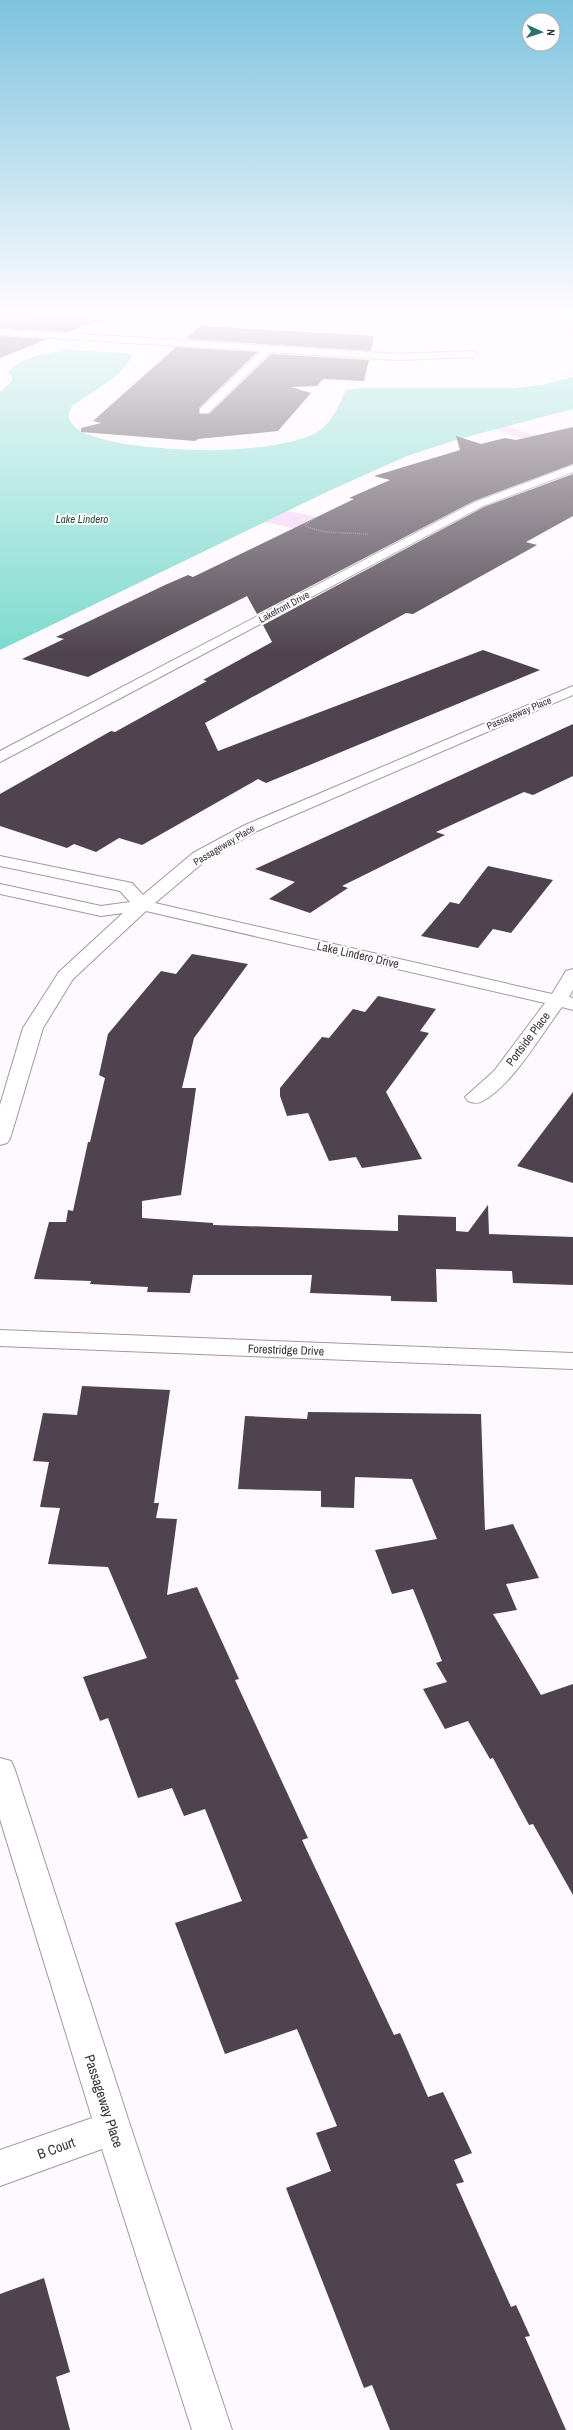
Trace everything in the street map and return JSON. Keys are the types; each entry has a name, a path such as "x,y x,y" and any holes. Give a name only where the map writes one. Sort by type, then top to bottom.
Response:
{"street":[{"name":"Lakefront Drive","path":"0,757 479,504 573,468"},
{"name":"Passageway Place","path":"0,1139 33,1028 66,976 142,906 200,857 252,828 573,690"},
{"path":"0,861 126,887 142,906"},
{"name":"Lake Lindero Drive","path":"0,889 102,911 142,906 565,1003"},
{"name":"Portside Place","path":"475,1097 501,1076 565,1003 573,975"},
{"name":"Forestridge Drive","path":"0,1338 573,1361"},
{"name":"Passageway Place","path":"0,1770 113,2128 212,2430"},
{"name":"B Court","path":"0,2168 113,2128"}],"path":[{"path":"313,519 307,522 305,525 307,527 322,531 363,533 408,541"}],"shaded area":[{"path":"506,426 573,447 573,454 493,429"},
{"path":"288,511 393,533 371,545 265,522"}],"water":[{"name":"Lake Lindero","path":"0,426 75,426 88,435 110,441 161,448 219,450 256,448 283,444 307,437 324,426 507,426 459,439 407,456 331,490 0,650"}],"building":[{"path":"87,426 282,426 278,431 198,439 195,441 81,432 81,428"},
{"path":"573,427 573,464 474,501 257,614 247,596 88,677 22,659 64,639 56,637 165,585 188,575 193,577 354,499 349,498 390,480 374,476 460,450 456,436 481,444 505,438 516,440"},
{"path":"573,474 573,516 526,542 537,545 413,614 406,613 205,723 218,751 483,650 540,670 266,783 258,779 142,845 119,838 96,852 74,844 67,848 0,826 0,794 111,731 115,732 207,681 203,680 272,642 263,625 484,507"},
{"path":"573,724 573,776 533,795 524,792 436,832 445,835 342,886 348,888 310,913 269,899 295,882 255,869"},
{"path":"488,866 553,880 511,933 493,929 478,948 421,936 450,902 459,904"},
{"path":"192,954 248,964 194,1038 182,1088 196,1088 181,1195 142,1201 142,1218 213,1223 213,1225 398,1231 398,1215 456,1217 456,1231 468,1232 488,1205 489,1234 573,1237 573,1285 513,1283 512,1271 436,1269 437,1302 391,1301 391,1296 310,1293 312,1275 193,1275 190,1293 147,1292 148,1287 90,1284 91,1281 34,1279 49,1222 66,1222 68,1210 73,1211 88,1142 90,1142 105,1078 99,1075 108,1034 161,971 176,974"},
{"path":"378,996 436,1009 420,1031 429,1033 386,1092 422,1159 362,1168 356,1157 329,1161 308,1113 287,1116 280,1096 280,1088 322,1037 329,1038 353,1009 365,1012"},
{"path":"573,1092 573,1183 517,1166"},
{"path":"82,1386 170,1390 154,1503 159,1503 156,1518 177,1519 167,1595 197,1587 239,1679 235,1680 308,1838 302,1840 394,2035 400,2033 428,2097 443,2092 472,2153 454,2160 464,2182 456,2184 511,2307 516,2305 530,2336 525,2337 566,2430 390,2430 372,2385 364,2388 286,2188 331,2171 316,2133 337,2126 297,2029 225,2054 175,1923 242,1901 205,1809 184,1816 172,1788 138,1798 108,1718 100,1721 83,1677 147,1658 108,1567 48,1564 60,1508 40,1507 49,1462 33,1461 43,1413 77,1415"},
{"path":"308,1412 481,1414 485,1530 513,1524 539,1578 506,1584 517,1610 493,1614 541,1695 573,1684 573,1895 533,1824 529,1825 493,1758 490,1759 468,1721 445,1729 423,1689 447,1682 436,1663 442,1661 413,1589 392,1594 375,1550 437,1539 412,1479 355,1477 354,1508 321,1507 321,1491 238,1489 245,1416 307,1419"},
{"path":"44,2278 70,2372 56,2377 70,2430 0,2430 0,2294"}]}
